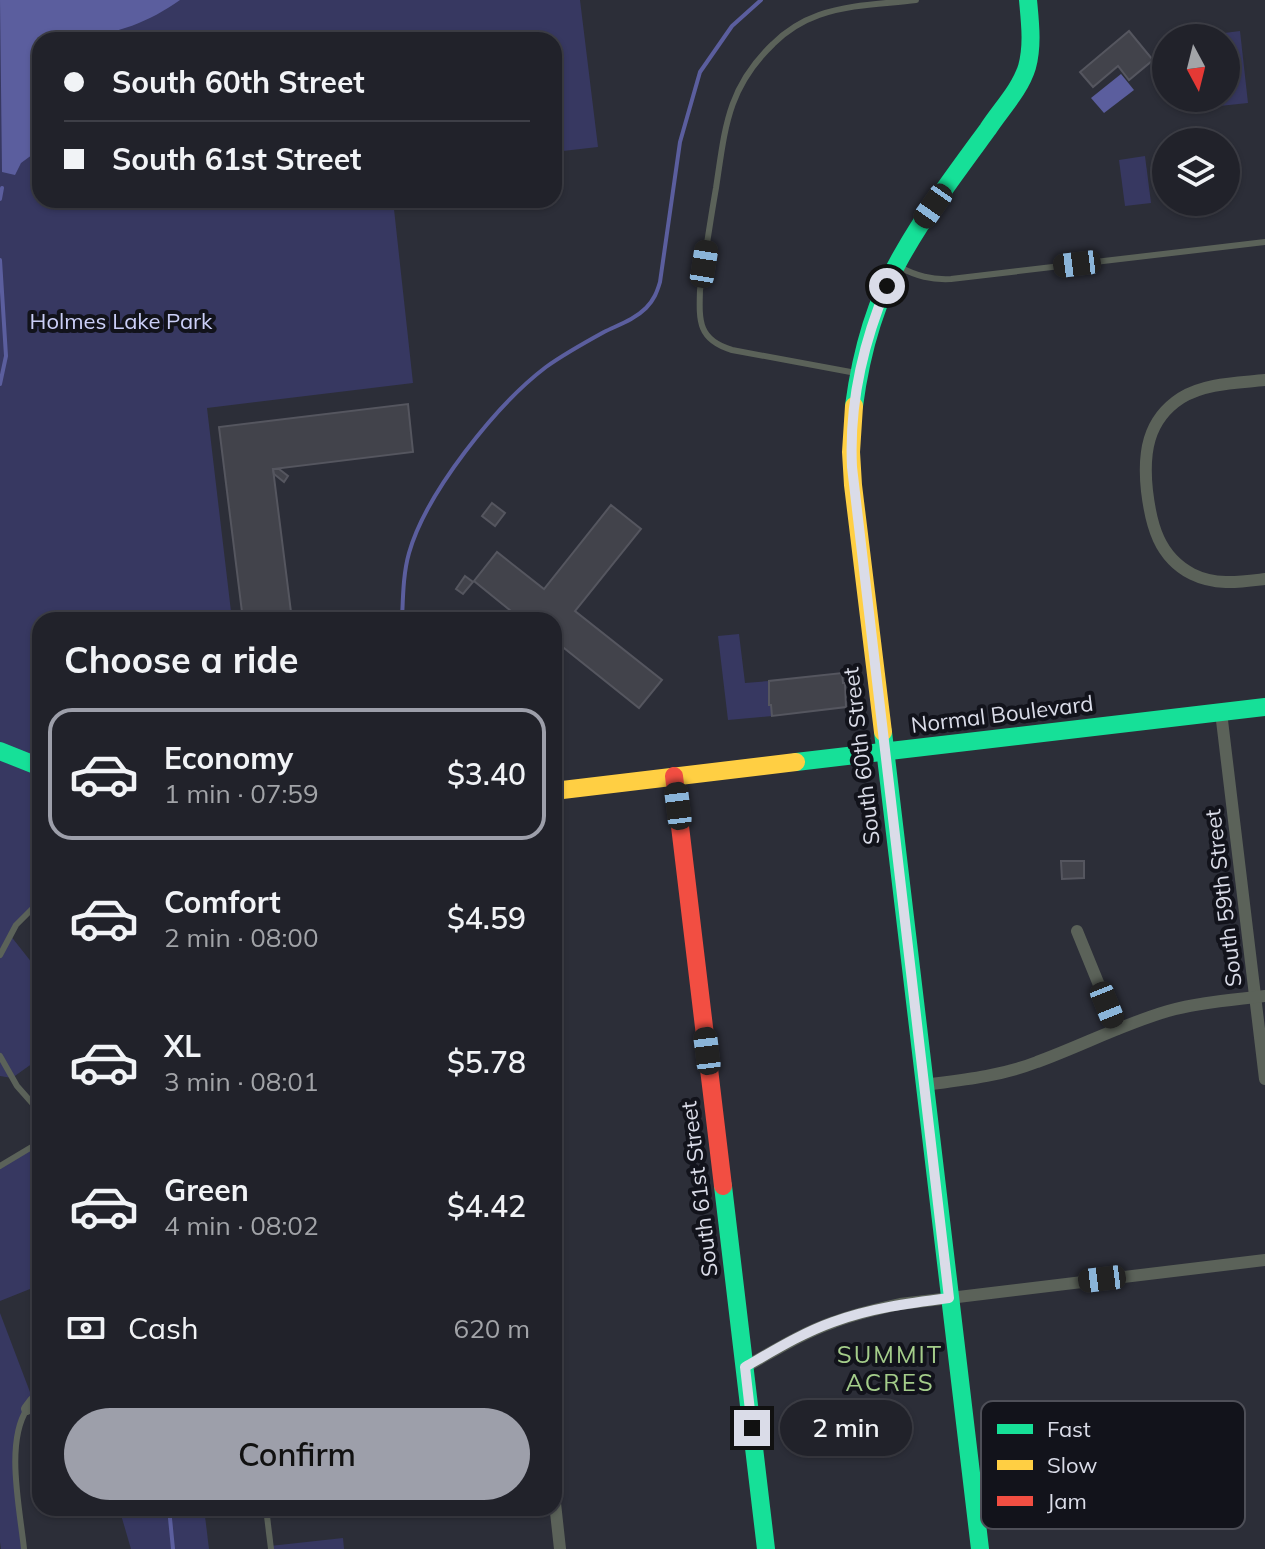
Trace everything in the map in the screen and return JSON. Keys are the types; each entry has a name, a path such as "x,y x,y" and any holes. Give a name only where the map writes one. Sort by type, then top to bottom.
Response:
{"street":[{"name":"South 60th Street","path":"980,1549 884,752 852,467 853,421 859,374 875,317 896,265 918,228 1023,77 1031,43 1028,0"},
{"path":"1265,380 1208,387 1180,399 1166,410 1150,436 1145,470 1153,529 1178,564 1192,574 1217,582 1265,579"},
{"name":"Normal Boulevard","path":"562,790 1265,707"},
{"name":"South 59th Street","path":"1221,712 1260,997 1265,1079"},
{"path":"0,751 32,764"},
{"name":"South 61st Street","path":"674,776 766,1549"},
{"path":"1077,931 1117,1029"},
{"path":"924,1085 999,1074 1036,1063 1117,1029 1171,1011 1200,1004 1260,997"},
{"path":"745,1367 832,1322 900,1304 1265,1260"},
{"path":"556,1516 560,1549"}],"lane":[{"path":"859,374 720,347 707,336 700,323 700,290 727,119 744,79 764,52 777,39 807,20 833,11 916,0"},
{"path":"896,265 924,278 945,279 1265,242"},
{"path":"0,955 16,925 32,909"},
{"path":"0,1056 17,1086 32,1103"},
{"path":"0,1166 32,1147"},
{"path":"24,1549 14,1450 17,1432 32,1404"},
{"path":"267,1516 271,1549"}],"green space":[{"name":"Holmes Lake Park","path":"0,0 580,0 598,147 562,151 562,32 32,32 32,208 394,208 413,383 207,408 231,612 32,612 32,910 10,935 32,963 32,1064 12,1078 0,1076"},
{"path":"1240,31 1248,103 1240,104"},
{"path":"1145,156 1151,203 1125,206 1119,160"},
{"path":"739,634 745,683 769,681 772,716 728,720 718,636"},
{"path":"32,1147 32,1288 0,1301 0,1166"},
{"path":"0,1313 32,1397 32,1410 28,1409 14,1450 24,1549 1,1549"},
{"path":"121,1516 205,1516 209,1549 131,1549"},
{"path":"343,1538 344,1549 271,1549 270,1546"}],"shaded area":[{"path":"0,0 180,0 144,21 110,32 32,32 32,155 21,163 15,175 2,172"},
{"path":"1121,74 1134,90 1104,113 1091,98"}],"building":[{"path":"1129,31 1152,59 1129,80 1118,66 1093,87 1080,72"},
{"path":"408,404 413,452 273,469 291,612 242,612 219,427"},
{"path":"273,469 279,469 288,476 284,482 274,474"},
{"path":"492,503 505,513 495,526 482,516"},
{"path":"611,505 641,529 575,611 662,680 639,708 562,646 562,612 512,612 474,581 497,552 544,589"},
{"path":"465,576 473,582 463,594 456,589"},
{"path":"842,673 846,707 772,716 769,681"},
{"path":"1061,861 1084,861 1084,878 1062,879"}],"waterway":[{"path":"402,612 406,569 418,529 447,478 485,427 526,383 546,367 636,316 653,299 660,282 680,142 700,72 732,26 761,0"},
{"path":"0,199 2,188"},
{"path":"0,260 6,356 0,384"},
{"path":"170,1516 173,1549"}],"traffic: fast":[{"path":"854,406 870,328 892,273 932,207 1024,75 1030,42 1028,0"},
{"path":"796,762 1265,707"},
{"path":"883,732 980,1549"},
{"path":"0,751 32,764"},
{"path":"723,1186 766,1549"}],"traffic: slow":[{"path":"854,406 851,452 853,485 883,732"},
{"path":"562,790 796,762"}],"traffic: jam":[{"path":"674,776 723,1186"}],"district":[{"name":"SUMMIT ACRES","path":"890,1368"}],"route":[{"path":"752,1428 745,1367 832,1322 900,1304 949,1298 852,467 853,412 859,374 887,286"}]}
